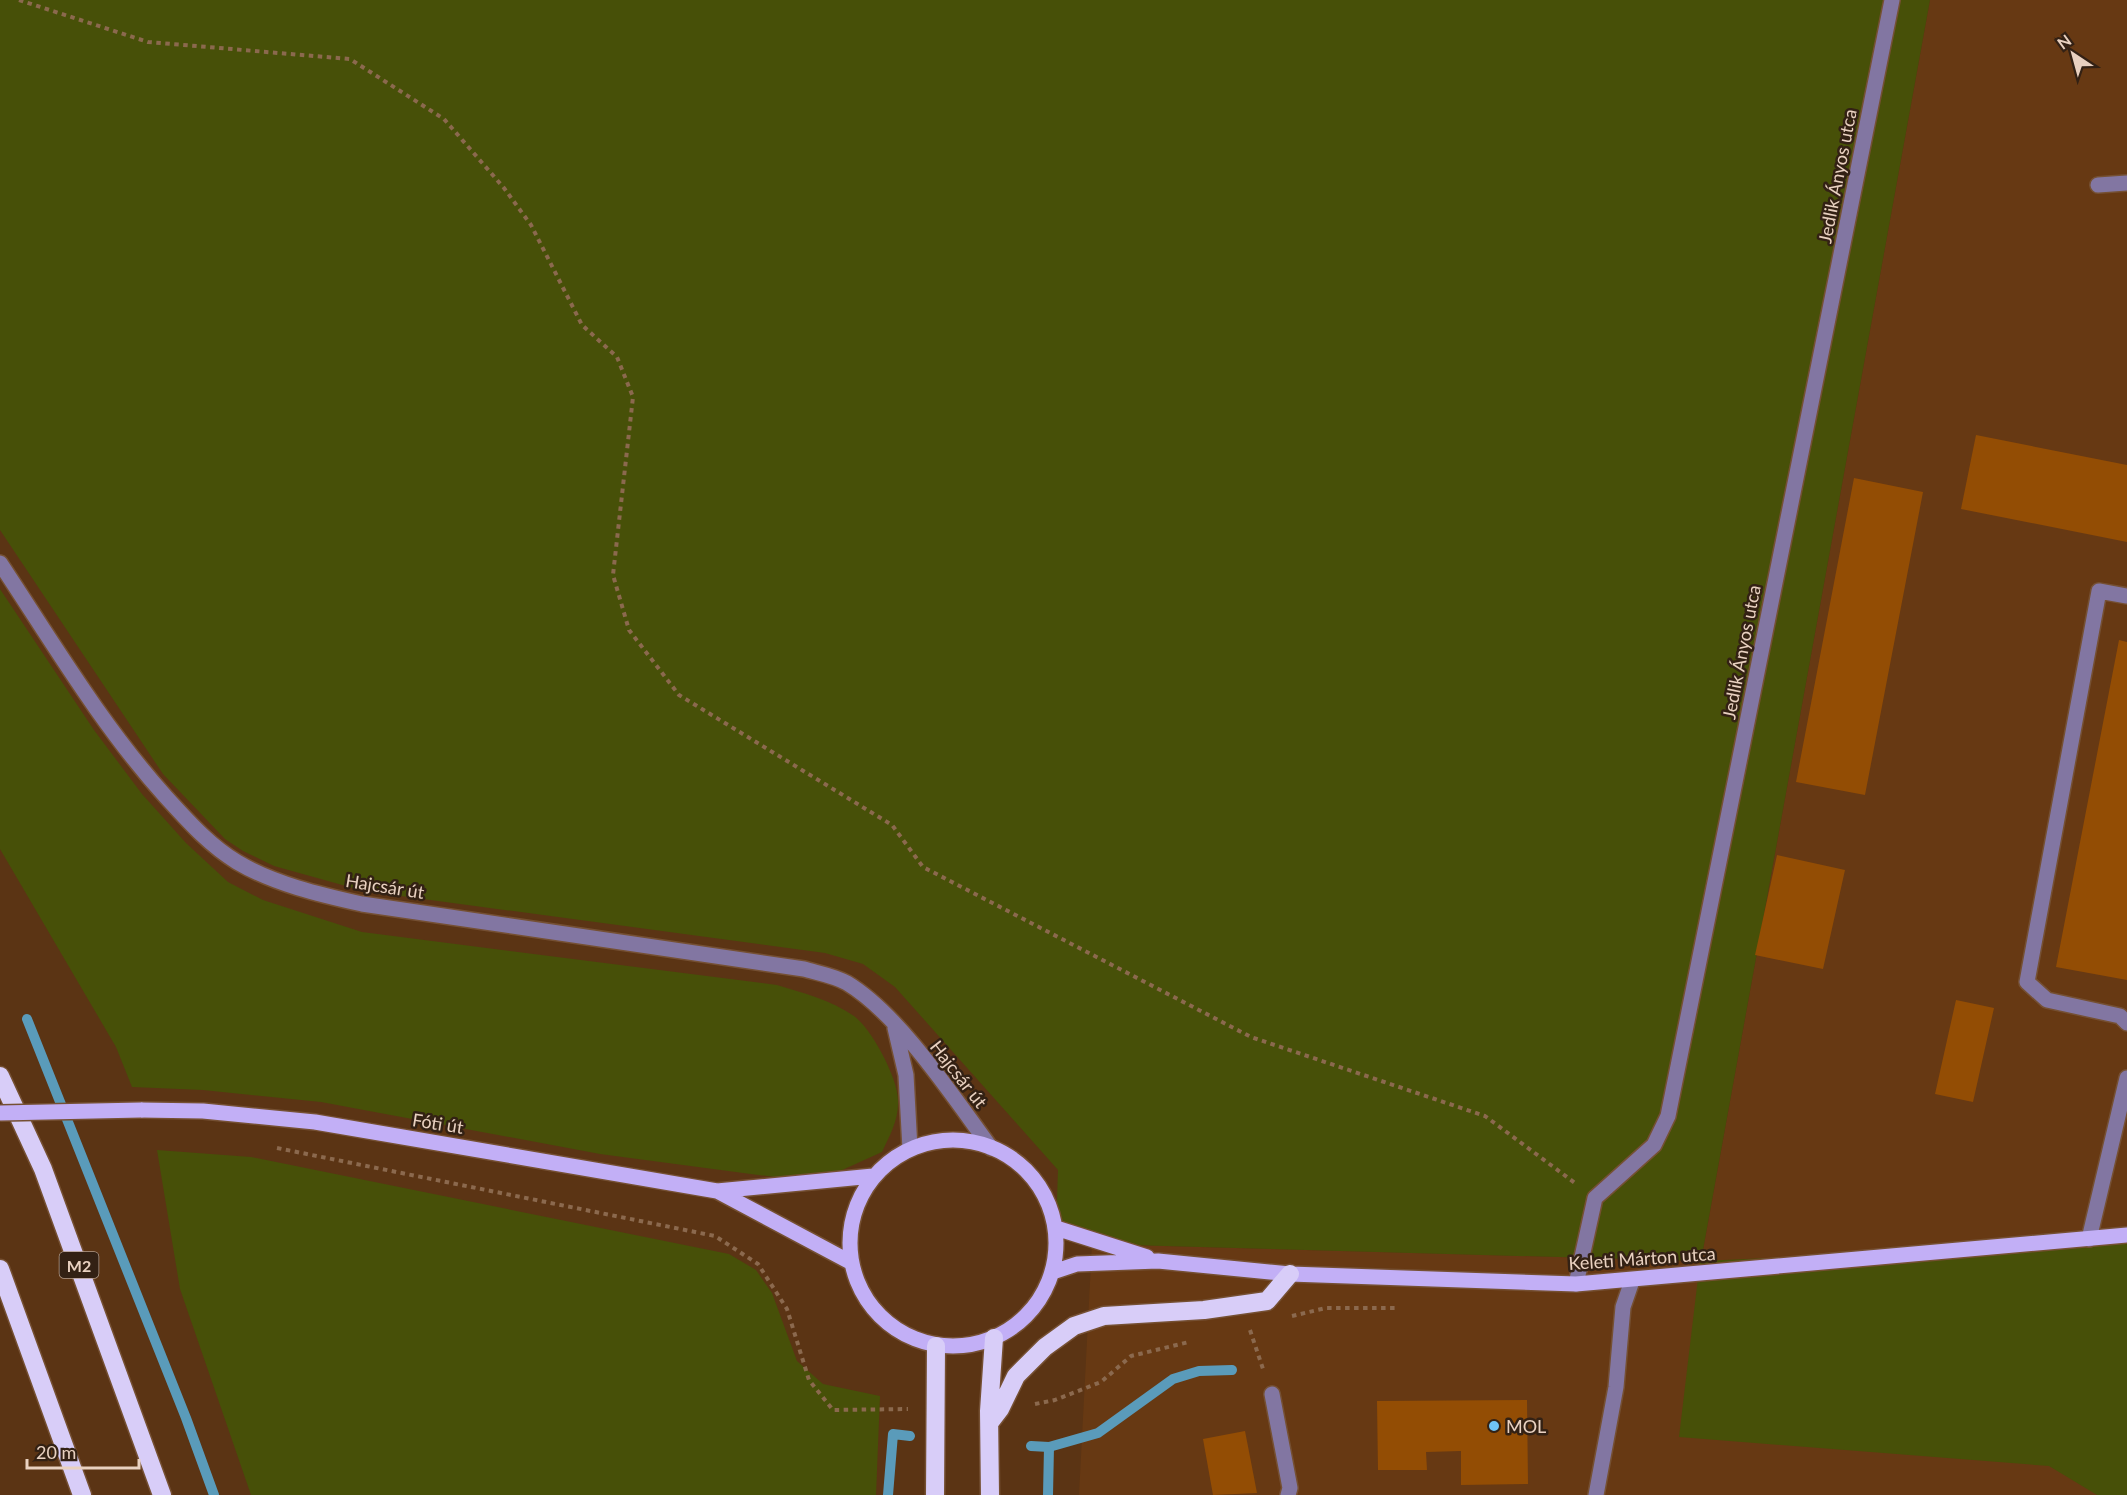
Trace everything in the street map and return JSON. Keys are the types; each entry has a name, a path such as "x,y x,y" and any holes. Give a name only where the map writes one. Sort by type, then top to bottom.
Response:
{"highway":[{"name":"M2","path":"0,1076 43,1169 162,1495"},
{"path":"0,1269 82,1495"},
{"path":"990,1495 995,1416 1016,1376 1045,1347 1074,1326 1104,1316 1215,1309 1267,1301 1290,1274"},
{"path":"994,1338 989,1411 995,1416"},
{"path":"935,1495 936,1346"},
{"path":"150,1457 172,1495"}],"main road":[{"name":"Fóti út","path":"0,1113 203,1111 315,1122 717,1191 850,1262"},
{"path":"958,1139 991,1148 1015,1159 1042,1190 1056,1228 1053,1272 1040,1299 1020,1322 994,1338 965,1346 936,1346 901,1334 873,1310 855,1279 850,1262 851,1222 858,1198 873,1176 896,1156 910,1149 938,1140 958,1139"},
{"path":"717,1191 873,1176"},
{"name":"Keleti Márton utca","path":"1056,1228 1158,1261"},
{"name":"Keleti Márton utca","path":"1053,1272 1077,1264 1158,1261 1290,1274 1576,1284 1632,1281 2127,1235"}],"street":[{"name":"Jedlik Ányos utca","path":"1595,1198 1654,1145 1668,1116 1892,0"},
{"path":"2098,185 2127,183"},
{"name":"Hajcsár út","path":"0,563 120,741 198,832 237,862 270,877 335,898 362,904 804,969 846,983 894,1025 921,1055 991,1148"},
{"path":"2127,596 2099,591 2027,981 2047,999 2120,1016 2127,1023"},
{"name":"Hajcsár út","path":"894,1025 906,1075 910,1149"},
{"path":"2089,1239 2127,1078"},
{"path":"1576,1284 1595,1198"},
{"path":"1596,1495 1616,1387 1623,1307 1632,1281"},
{"path":"1272,1394 1290,1488 1288,1495"}],"path":[{"path":"19,0 148,42 350,59 444,119 504,188 531,225 582,325 617,357 633,397 613,575 629,630 679,695 892,825 923,867 1251,1037 1485,1116 1595,1198"},
{"path":"265,1146 715,1236 758,1264 788,1309 809,1380 832,1410 937,1408"},
{"path":"1282,1318 1326,1308 1409,1308"},
{"path":"1238,1329 1249,1327 1272,1394"},
{"path":"995,1416 1055,1400 1101,1382 1131,1356 1196,1340"}],"shaded area":[{"path":"1930,0 2127,0 2127,1495 1079,1495 1092,1244 1701,1261"}],"green space":[{"path":"0,0 1930,0 1701,1261 2127,1242 2127,1495 2097,1495 2049,1466 1679,1437 1700,1261 1092,1244 1056,1228 1058,1170 895,987 863,964 825,953 364,891 274,866 243,851 225,839 163,774 0,530"},
{"path":"0,589 94,730 142,794 186,843 228,882 263,900 362,932 777,985 826,1001 845,1010 861,1022 882,1054 894,1079 898,1100 897,1114 882,1152 840,1171 782,1178 600,1154 321,1102 203,1090 132,1087 116,1047 0,849"},
{"path":"157,1150 251,1157 729,1254 756,1270 772,1293 797,1361 823,1384 880,1396 876,1495 251,1495 180,1289"}],"building":[{"path":"1976,435 2127,465 2127,542 1961,509"},
{"path":"1854,478 1923,492 1865,795 1796,782"},
{"path":"2119,640 2127,642 2127,980 2056,967"},
{"path":"1777,855 1845,870 1823,969 1755,955"},
{"path":"1956,1000 1994,1008 1973,1102 1935,1094"},
{"path":"1527,1400 1528,1484 1461,1485 1461,1451 1426,1452 1427,1470 1378,1470 1377,1401"},
{"path":"1245,1431 1257,1493 1213,1495 1203,1439"}],"waterway":[{"path":"27,1019 186,1418 214,1495"},
{"path":"1048,1495 1049,1447 1098,1433 1173,1379 1199,1371 1232,1370"},
{"path":"888,1495 893,1434 910,1436"},
{"path":"1031,1446 1049,1447"}],"place":[{"name":"MOL","path":"1494,1426"}]}
